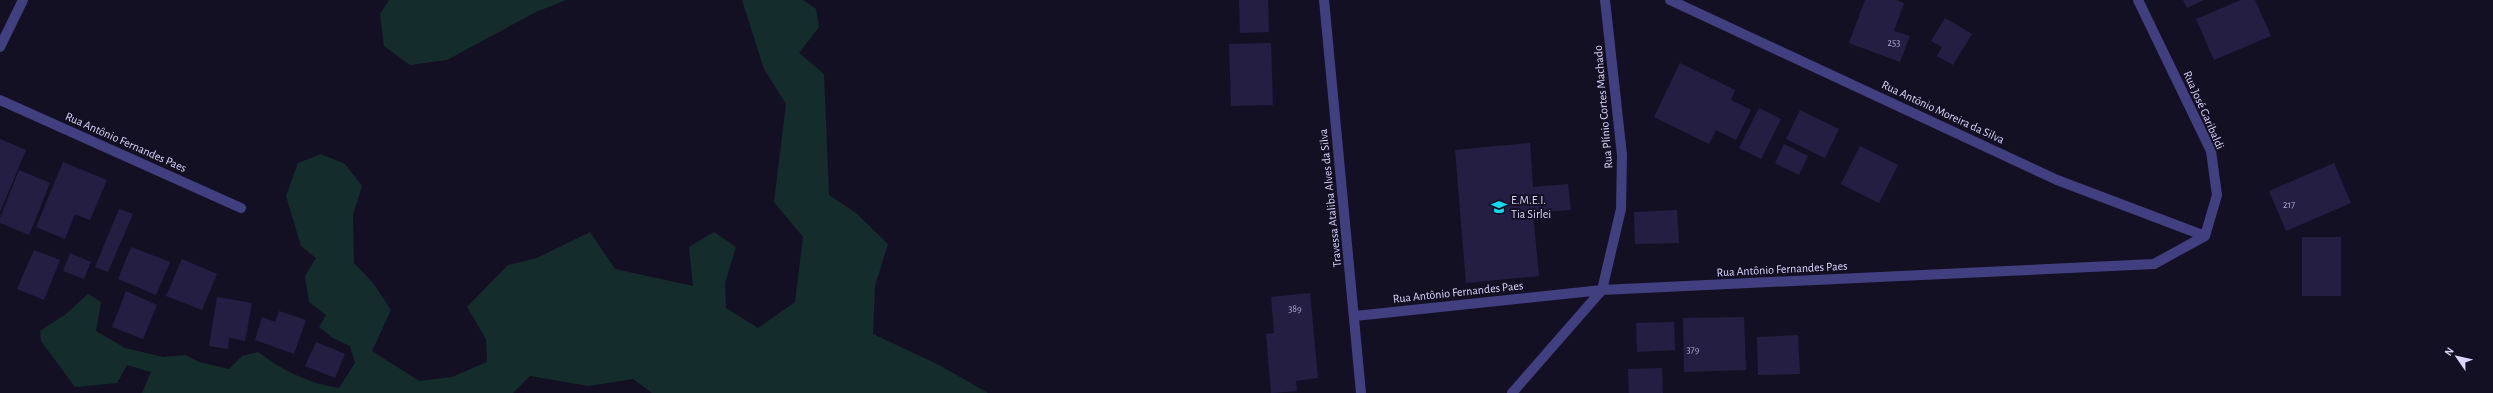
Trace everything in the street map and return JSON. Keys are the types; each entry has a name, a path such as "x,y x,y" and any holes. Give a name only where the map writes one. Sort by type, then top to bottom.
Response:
{"street":[{"path":"0,47 23,0"},
{"name":"Travessa Ataliba Alves da Silva","path":"1324,0 1355,316 1361,393"},
{"name":"Rua Plínio Cortes Machado","path":"1512,393 1602,290 1621,209 1622,155 1605,0"},
{"name":"Rua Antônio Moreira da Silva","path":"1670,0 1681,3 2057,180 2205,236"},
{"name":"Rua José Garibaldi","path":"2138,0 2211,151 2217,195 2205,236"},
{"name":"Rua Antônio Fernandes Paes","path":"0,100 241,208"},
{"name":"Rua Antônio Fernandes Paes","path":"1355,316 1602,290 2154,264 2205,236"}],"green space":[{"path":"389,0 566,0 536,12 447,60 410,65 384,46 380,14"},
{"path":"742,0 803,0 816,9 819,27 799,53 824,74 829,195 856,213 888,244 875,286 873,334 939,365 988,393 652,393 633,379 588,386 530,376 513,393 142,393 151,372 127,365 117,383 75,387 41,341 40,331 66,314 88,294 101,302 96,331 125,348 163,357 185,355 199,362 229,369 242,356 258,352 277,365 307,380 339,388 355,363 350,346 333,338 319,327 326,315 309,302 305,276 316,258 301,246 286,196 298,163 321,154 345,164 362,186 353,215 354,263 373,283 391,310 372,351 419,381 452,377 487,362 486,339 467,307 508,265 537,258 590,232 615,269 693,286 689,247 714,232 736,247 725,283 726,308 758,328 795,302 803,237 774,202 786,104 764,69"}],"building":[{"path":"1239,0 1268,0 1269,32 1240,33"},
{"path":"1865,0 1896,0 1904,3 1894,31 1910,36 1900,62 1849,43"},
{"path":"2183,0 2204,0 2187,8"},
{"path":"2241,0 2255,0 2271,36 2214,60 2196,19"},
{"path":"1945,18 1972,34 1953,65 1937,56 1942,47 1931,41"},
{"path":"1271,43 1273,105 1231,106 1229,44"},
{"path":"1680,63 1735,90 1731,100 1751,110 1736,140 1716,130 1709,144 1654,117"},
{"path":"1759,108 1781,119 1761,159 1739,148"},
{"path":"1800,110 1839,129 1825,158 1786,139"},
{"path":"0,139 26,150 0,212"},
{"path":"1530,143 1533,187 1568,184 1571,210 1533,213 1539,276 1466,283 1455,150"},
{"path":"1784,144 1808,156 1799,175 1775,163"},
{"path":"1860,146 1898,165 1879,203 1841,184"},
{"path":"63,162 107,180 90,220 75,214 65,239 36,227"},
{"path":"2334,163 2351,203 2286,231 2269,191"},
{"path":"19,170 50,183 29,235 0,223 0,218"},
{"path":"119,209 133,214 108,272 95,267"},
{"path":"1677,210 1679,243 1635,244 1634,212"},
{"path":"2302,237 2341,237 2341,296 2302,296"},
{"path":"131,247 170,262 156,295 118,279"},
{"path":"34,250 60,260 44,300 17,289"},
{"path":"70,253 91,262 84,279 63,271"},
{"path":"182,259 217,274 202,310 166,296"},
{"path":"126,291 157,305 143,339 112,327"},
{"path":"1310,293 1318,378 1296,381 1297,391 1271,393 1266,334 1274,333 1271,297"},
{"path":"217,297 252,303 245,341 229,338 228,349 209,346"},
{"path":"279,311 306,320 294,354 255,340 262,317 275,322"},
{"path":"1744,317 1746,370 1684,372 1683,318"},
{"path":"1674,322 1675,350 1637,352 1636,323"},
{"path":"1798,335 1800,374 1758,375 1757,337"},
{"path":"316,342 345,354 335,378 305,366"},
{"path":"1662,368 1663,393 1629,393 1628,369"}],"place":[{"name":"E.M.E.I. Tia Sirlei","path":"1499,207"}]}
